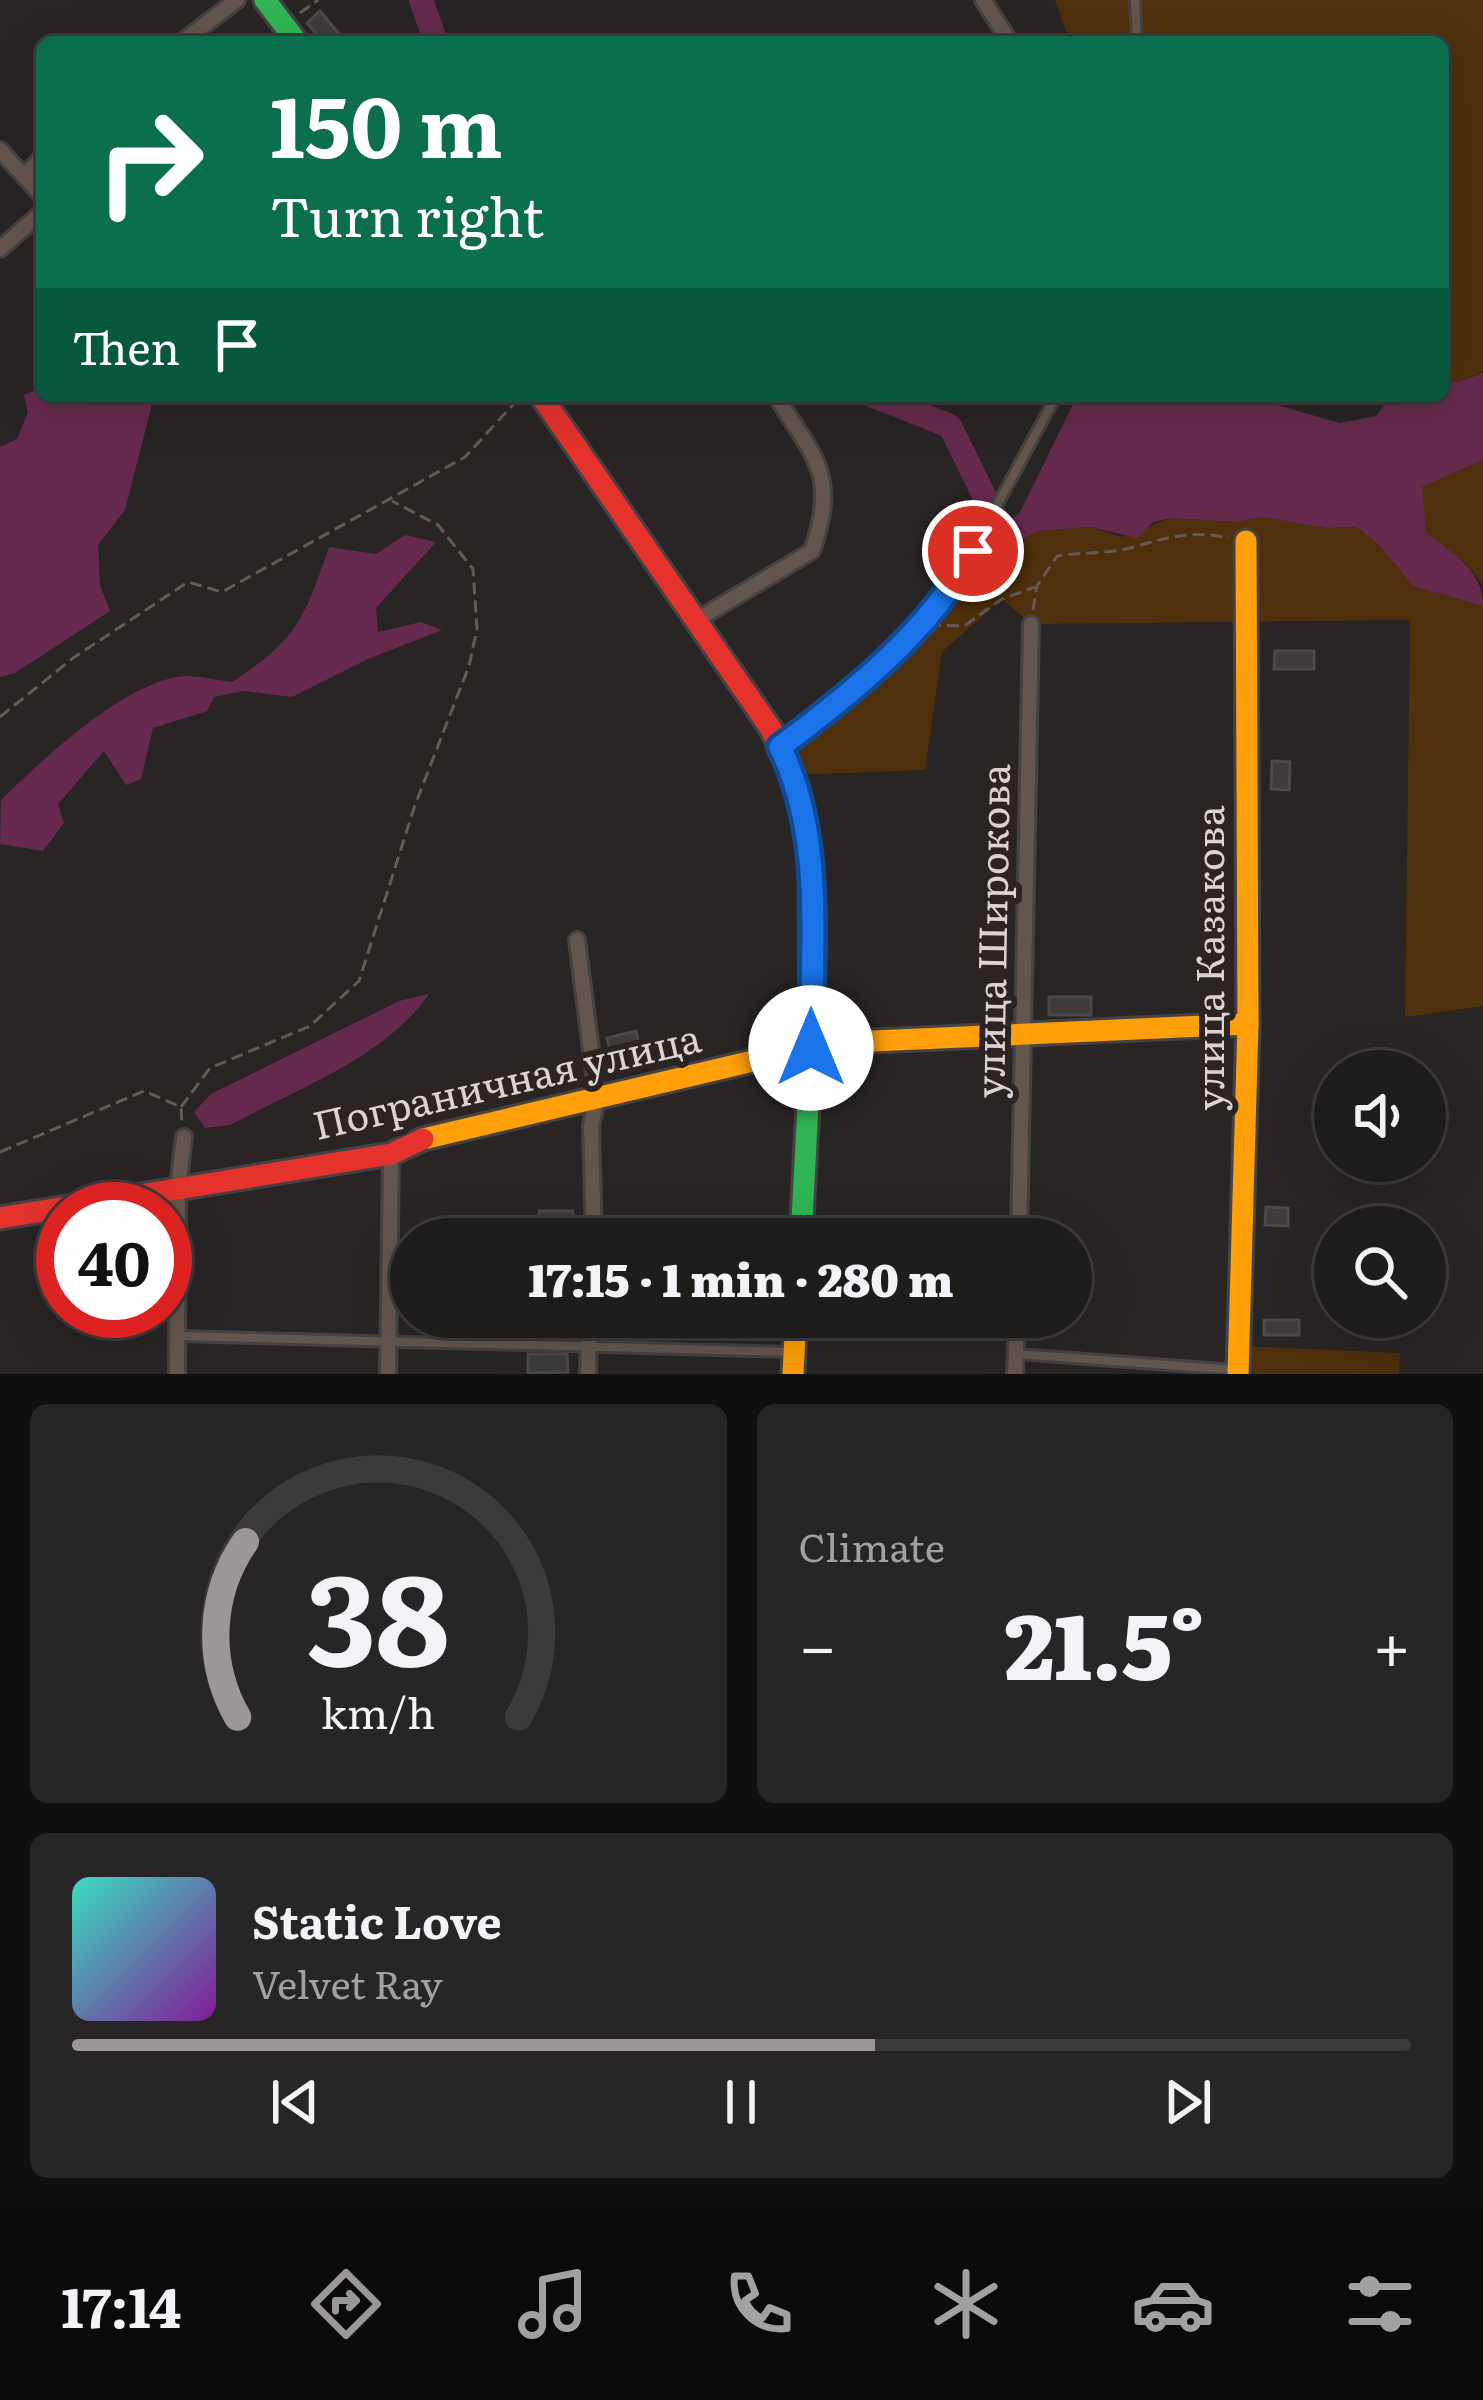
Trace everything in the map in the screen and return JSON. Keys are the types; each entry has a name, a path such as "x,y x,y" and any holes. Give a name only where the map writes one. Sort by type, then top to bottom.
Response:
{"street":[{"path":"190,36 237,0"},
{"path":"265,0 290,33"},
{"path":"983,0 1006,36"},
{"path":"0,150 36,188"},
{"path":"26,175 36,164"},
{"path":"0,249 36,217"},
{"path":"546,402 780,747 794,776 806,821 811,1048 802,1218"},
{"path":"694,621 812,551 827,507 818,464 780,402"},
{"name":"улица Казакова","path":"1238,1372 1248,1024 1246,542"},
{"name":"улица Широкова","path":"1020,1218 1031,624"},
{"path":"577,940 597,1096 591,1126 593,1218"},
{"name":"Пограничная улица","path":"192,1185 391,1154 413,1141 829,1043 1024,1038 1248,1024"},
{"path":"179,1182 184,1137"},
{"path":"388,1374 391,1154"},
{"name":"Пограничная улица","path":"0,1218 36,1212"},
{"path":"177,1338 177,1374"},
{"path":"588,1338 588,1374"},
{"path":"1016,1338 1016,1374"}],"lane":[{"path":"1136,0 1136,36"},
{"path":"780,747 850,693 953,587 1054,402"},
{"path":"192,1336 587,1346 794,1363"},
{"path":"1016,1354 1238,1372"}],"path":[{"path":"290,33 318,0"},
{"path":"0,717 74,658 188,582 222,592 465,458 516,402"},
{"path":"184,1137 181,1107 211,1069 310,1026 359,981 415,805 469,666 477,629 472,569 438,525 392,501"},
{"path":"1031,624 1037,586 1057,556 1132,548 1154,537 1202,532 1246,542"},
{"path":"917,625 964,626 1002,599 1037,586"},
{"path":"0,1152 144,1091 181,1107"}],"shaded area":[{"path":"1055,0 1483,0 1483,372 1449,381 1449,36 1068,36"},
{"path":"1483,373 1483,460 1422,487 1426,533 1472,572 1483,606 1413,586 1378,544 1356,527 1326,528 1262,517 1237,522 1171,518 1153,522 1137,538 1091,527 1010,533 1074,402 1266,402 1340,423 1376,416 1386,402 1449,402 1449,381"},
{"path":"36,390 36,402 152,402 125,510 98,545 100,585 110,611 15,673 0,677 0,447 17,439 28,412 24,395"},
{"path":"1483,460 1483,584 1465,563 1425,533 1422,487"},
{"path":"993,514 1011,533 1091,527 1122,537 1171,518 1237,522 1262,517 1326,528 1356,527 1378,544 1413,586 1483,606 1483,1006 1405,1017 1410,620 1031,624 1002,599 942,652 925,770 794,775 780,747 851,693 953,587"},
{"path":"405,535 436,542 376,608 378,632 421,622 442,630 368,659 292,697 243,691 214,697 207,711 153,728 141,779 126,785 104,751 58,804 64,823 43,851 0,844 1,800 86,724 137,691 162,681 185,676 232,682 271,653 296,625 329,547 376,554"},
{"path":"429,994 389,1036 310,1085 230,1125 205,1128 194,1112 211,1094 399,1001"},
{"path":"1239,1346 1400,1353 1399,1374 1238,1374"}],"building":[{"path":"320,11 341,36 319,36 307,23"},
{"path":"1275,651 1314,651 1314,669 1274,669"},
{"path":"1272,761 1290,762 1289,790 1271,789"},
{"path":"1049,997 1091,997 1091,1015 1049,1015"},
{"path":"636,1031 641,1051 612,1058 607,1038"},
{"path":"1266,1207 1288,1208 1288,1226 1265,1225"},
{"path":"539,1211 573,1211 573,1218 539,1218"},
{"path":"1264,1320 1299,1320 1299,1335 1264,1335"},
{"path":"528,1354 567,1354 568,1372 528,1373"}],"waterway":[{"path":"421,0 434,36"},
{"path":"889,402 950,426 993,514 1010,533 1037,517"}],"traffic: fast":[{"path":"265,0 292,36"},
{"path":"802,1218 811,1048 810,876"}],"traffic: slow":[{"path":"1238,1374 1248,1024 1246,541"},
{"path":"423,1139 829,1043 1248,1024"},
{"path":"793,1374 795,1338"}],"traffic: jam":[{"path":"545,402 771,729 799,800 810,876"},
{"path":"0,1218 391,1154 423,1139"}],"route":[{"path":"811,1048 806,821 780,747 850,693 953,587 973,551"}]}
